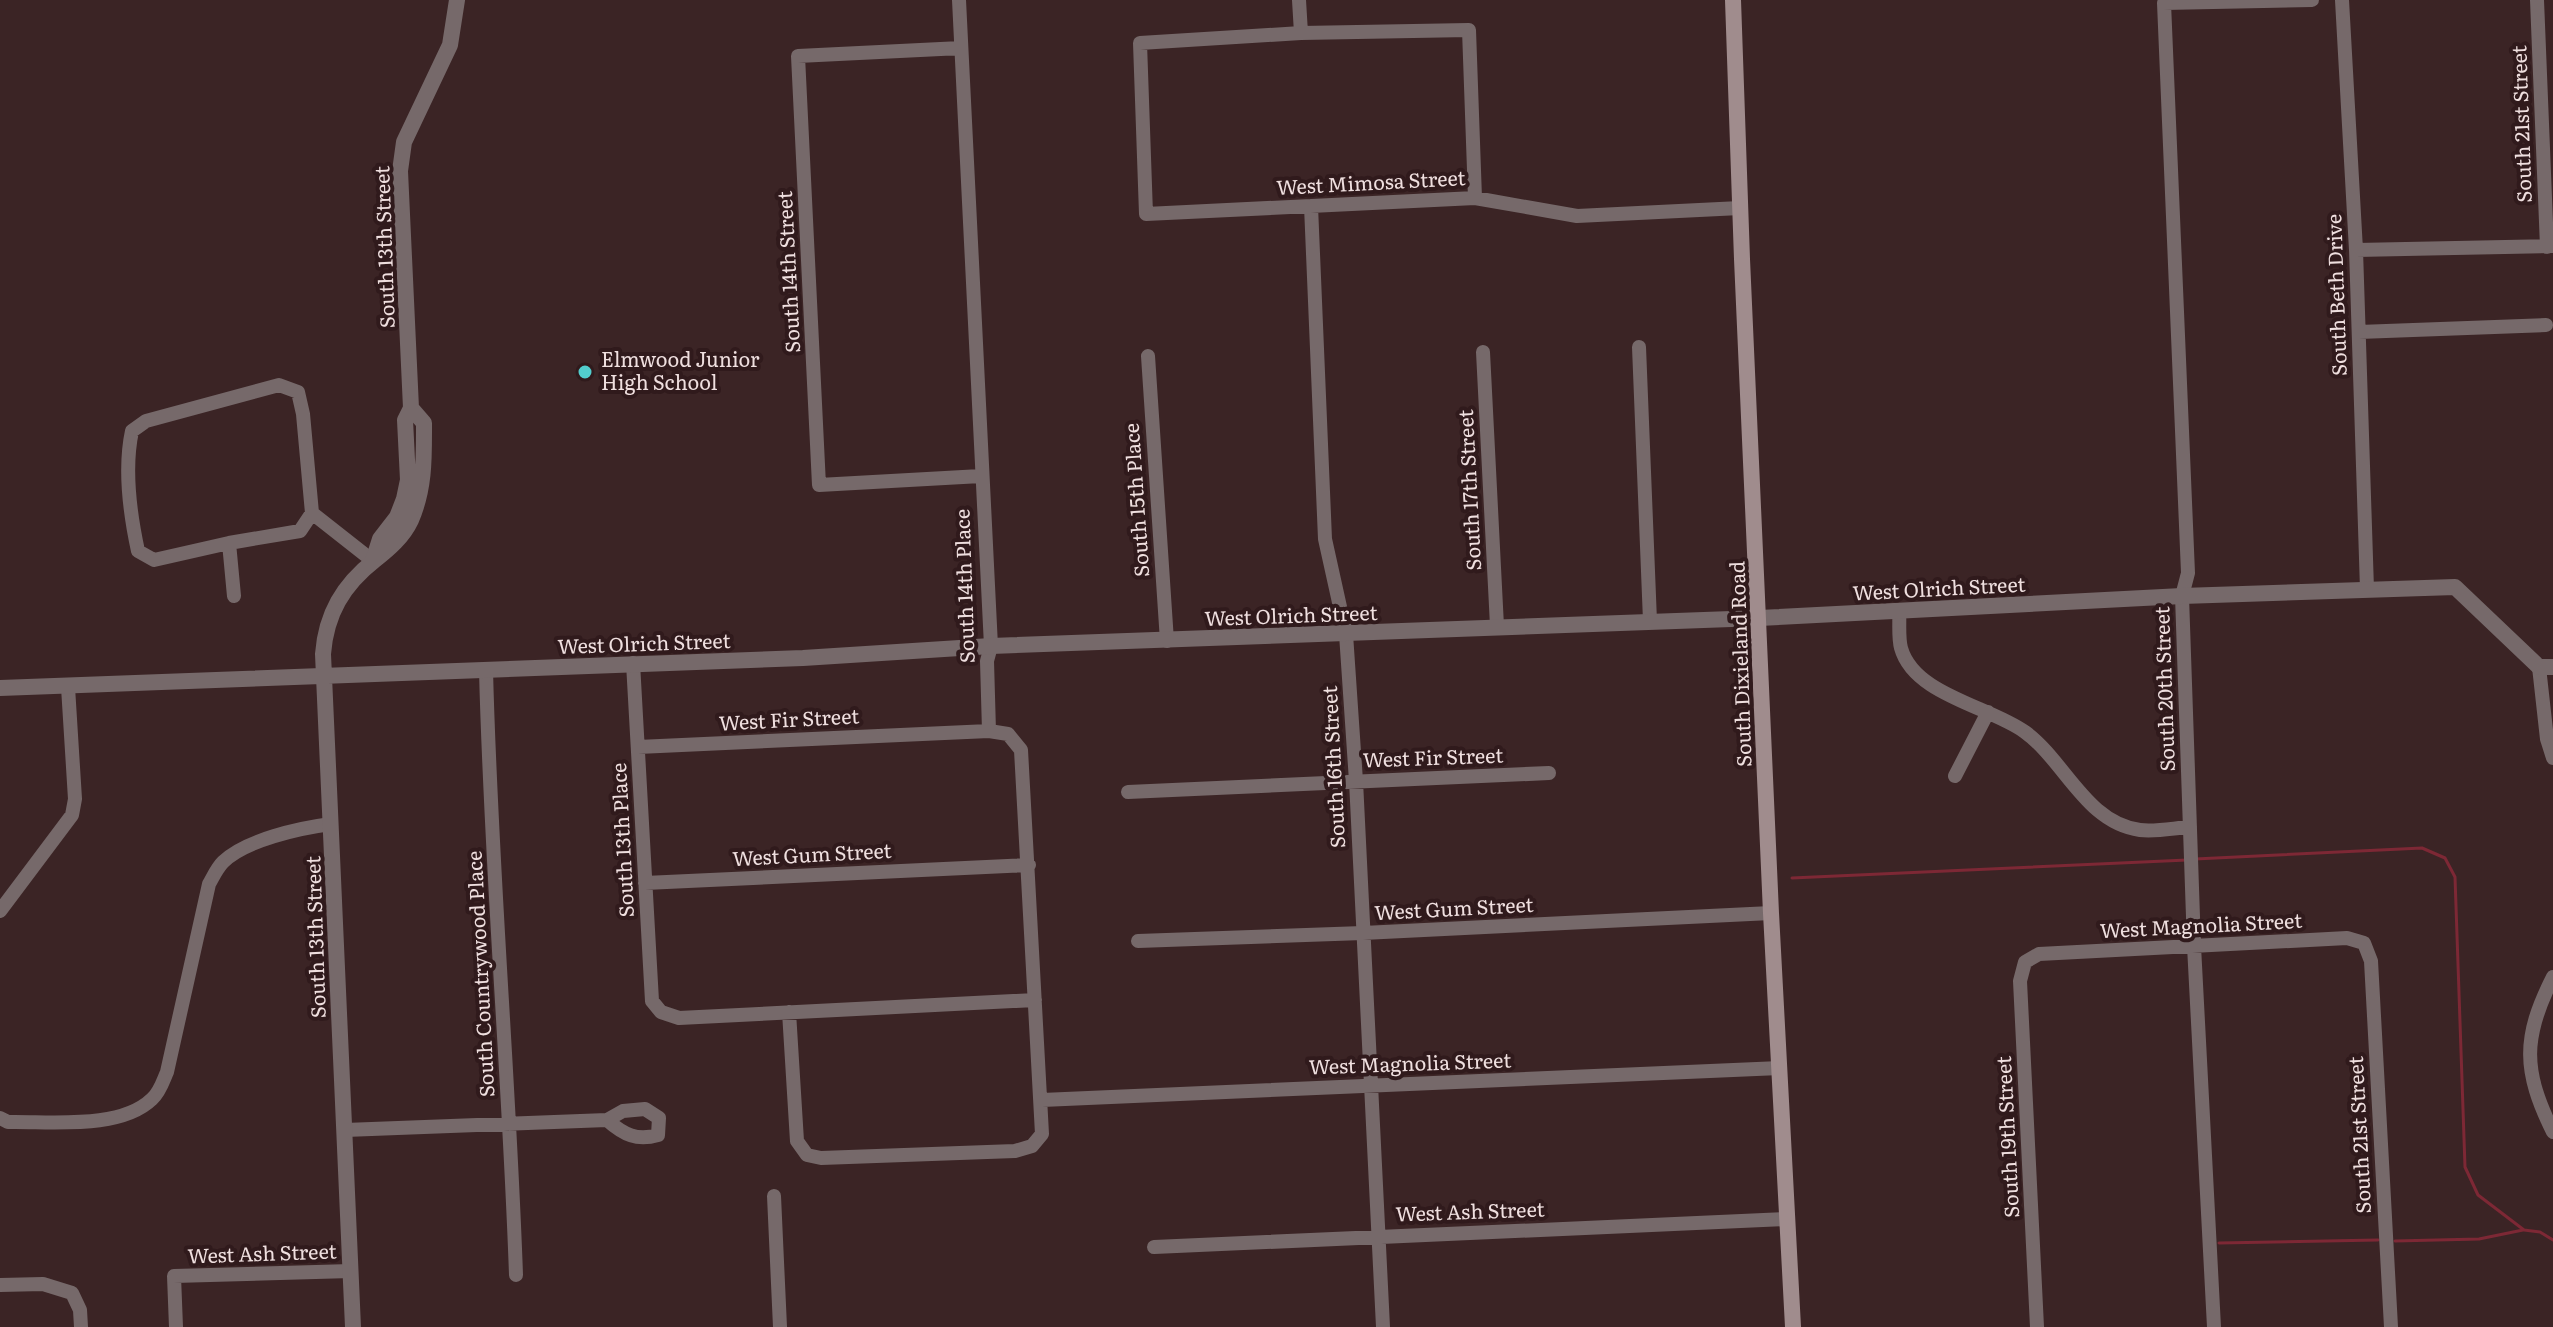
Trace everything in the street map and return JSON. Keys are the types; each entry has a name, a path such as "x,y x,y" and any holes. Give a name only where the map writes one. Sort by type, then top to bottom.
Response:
{"main road":[{"name":"South Dixieland Road","path":"1733,0 1771,913 1793,1327"}],"street":[{"name":"South 13th Street","path":"353,1327 322,676 325,630 334,605 350,584 389,550 411,521 424,476 424,423 411,408 400,171 404,142 450,45 457,0"},
{"name":"South 14th Place","path":"959,0 991,646 987,661 989,731"},
{"path":"1299,0 1301,33 1469,30 1475,198"},
{"name":"South 20th Street","path":"2214,1327 2194,946 2182,596 2188,573 2164,3 2312,0"},
{"name":"South Beth Drive","path":"2342,0 2356,250 2367,589"},
{"name":"South 21st Street","path":"2537,0 2550,246"},
{"name":"West Mimosa Street","path":"1301,33 1140,43 1146,214 1475,198 1577,216 1740,208"},
{"name":"South 14th Street","path":"961,48 798,56 819,485 981,476"},
{"name":"South 16th Street","path":"1311,206 1325,539 1346,634 1356,781 1383,1327"},
{"path":"2356,250 2550,246"},
{"path":"2359,332 2546,325"},
{"path":"1639,347 1650,621"},
{"name":"South 17th Street","path":"1483,352 1497,626"},
{"name":"South 15th Place","path":"1148,356 1167,641"},
{"path":"279,385 298,392 303,414 312,513 300,531 154,560 138,551 134,532 128,450 132,431 146,421 279,385"},
{"path":"312,513 373,561"},
{"path":"229,543 234,596"},
{"name":"West Olrich Street","path":"0,688 803,658 991,646 1759,618 2182,596 2455,587 2546,667"},
{"path":"1899,611 1901,647 1911,668 1928,684 2024,731 2105,816 2141,830 2190,827"},
{"name":"South 13th Place","path":"633,663 652,1001 661,1012 679,1018 789,1012"},
{"path":"2546,667 2547,739 2553,758"},
{"name":"South Countrywood Place","path":"486,670 516,1275"},
{"path":"0,911 72,815 75,799 68,687"},
{"path":"1955,776 1988,712"},
{"path":"989,731 1008,734 1021,750 1042,1100 1042,1134 1032,1146 1015,1151 817,1158 807,1155 799,1146 789,1012 1035,1000"},
{"name":"West Fir Street","path":"638,747 989,731"},
{"name":"West Fir Street","path":"1128,792 1549,773"},
{"path":"0,1118 8,1122 113,1119 136,1112 155,1097 167,1072 209,884 220,864 236,851 280,835 331,824"},
{"name":"West Gum Street","path":"645,883 1029,865"},
{"name":"West Gum Street","path":"1138,941 1771,913"},
{"name":"West Magnolia Street","path":"2039,954 2347,938 2364,943"},
{"name":"South 21st Street","path":"2364,943 2371,961 2391,1327"},
{"name":"South 19th Street","path":"2037,1327 2020,981 2025,962 2039,954"},
{"path":"2553,977 2538,1007 2531,1037 2531,1069 2536,1098 2553,1132"},
{"name":"West Magnolia Street","path":"1042,1100 1780,1068"},
{"path":"345,1130 607,1120"},
{"path":"774,1196 780,1327"},
{"name":"West Ash Street","path":"1154,1247 1787,1219"},
{"name":"West Ash Street","path":"176,1327 174,1276 351,1271"},
{"path":"0,1285 43,1284 72,1293 80,1310 81,1327"}],"waterway":[{"path":"2195,859 2422,848 2445,858 2455,877 2465,1167 2478,1195 2524,1230 2540,1232 2553,1240"},
{"path":"1792,878 2187,860"},
{"path":"2395,1241 2479,1239 2523,1230"},
{"path":"2219,1243 2378,1240"}],"place":[{"name":"Elmwood Junior High School","path":"585,372"}]}
